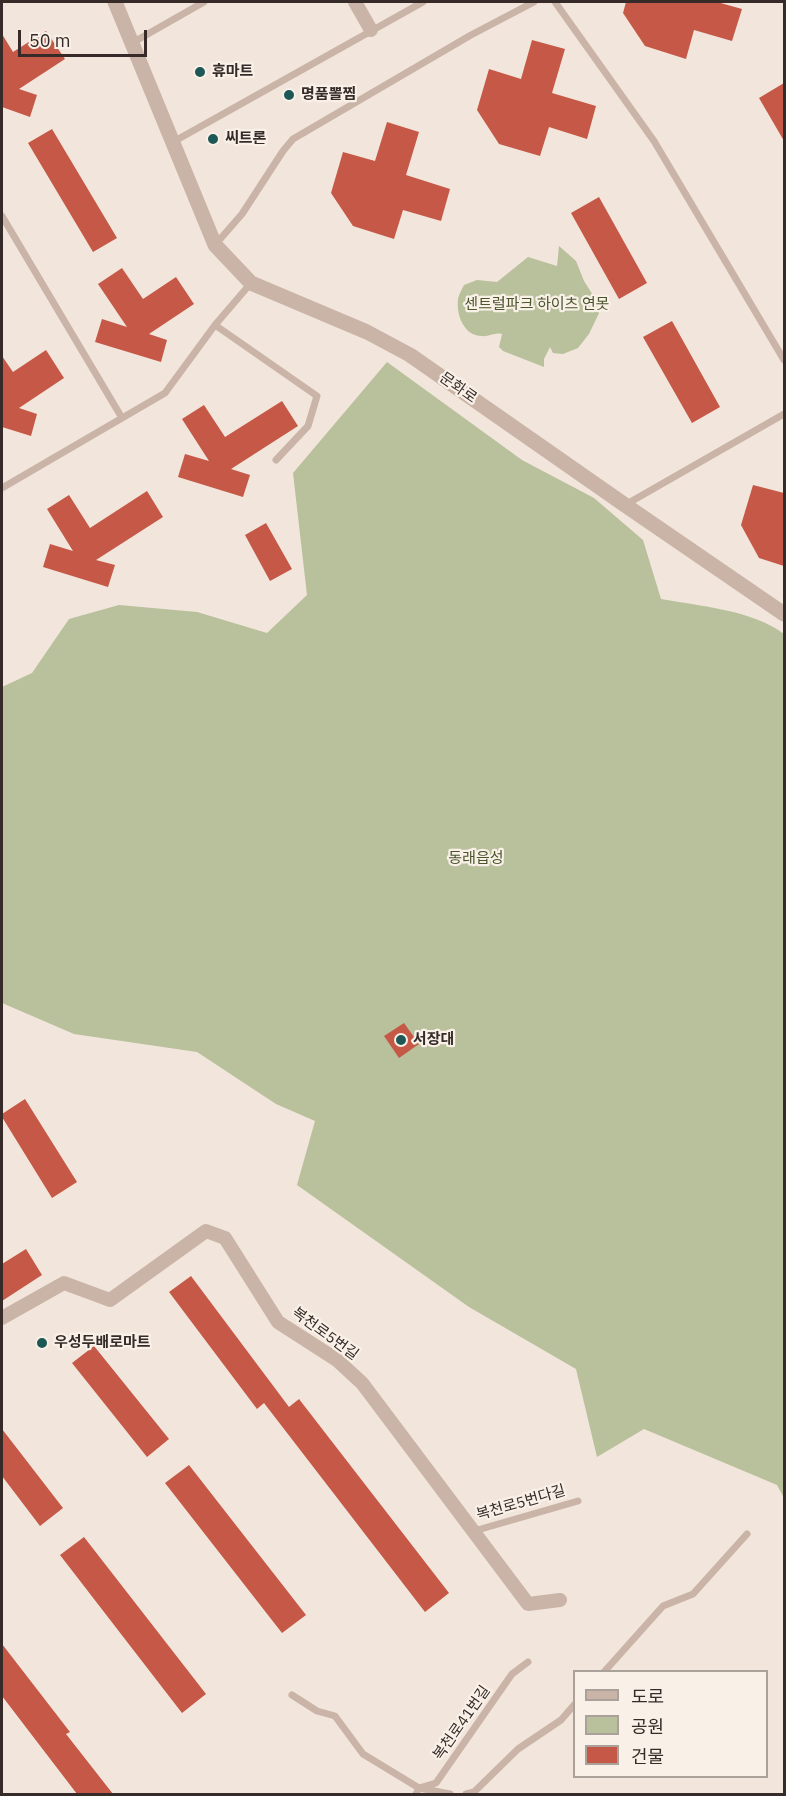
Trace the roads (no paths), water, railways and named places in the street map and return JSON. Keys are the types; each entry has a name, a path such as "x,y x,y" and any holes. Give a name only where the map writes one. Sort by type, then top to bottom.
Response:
{"street":[{"name":"문화로","path":"115,2 215,245 251,283 367,332 410,355 784,614"},
{"path":"355,2 371,30"},
{"name":"복천로5번길","path":"2,1318 64,1283 110,1300 206,1231 225,1238 278,1322 337,1360 362,1383 528,1604 560,1600"}],"lane":[{"path":"132,43 204,2"},
{"path":"173,142 423,2"},
{"path":"215,245 242,214 293,139 471,35 534,2"},
{"path":"555,2 654,141 784,360"},
{"path":"2,216 122,418"},
{"path":"2,488 165,393 215,325 251,283"},
{"path":"215,325 317,396 308,426 276,460"},
{"path":"625,505 784,414"},
{"name":"복천로5번다길","path":"473,1532 578,1501"},
{"path":"605,1670 663,1606 693,1594 747,1534"},
{"name":"복천로41번길","path":"418,1791 436,1783 512,1674 528,1662"},
{"path":"292,1695 317,1711 335,1716 363,1754 418,1791 450,1794"},
{"path":"466,1794 474,1792 518,1749 561,1720 573,1706"}],"place":[{"name":"휴마트","path":"200,72"},
{"name":"명품뽈찜","path":"289,95"},
{"name":"씨트론","path":"213,139"},
{"name":"서장대","path":"401,1040"},
{"name":"우성두배로마트","path":"42,1343"}],"park label":[{"name":"센트럴파크 하이츠 연못","path":"537,305"},
{"name":"동래읍성","path":"476,859"}]}
